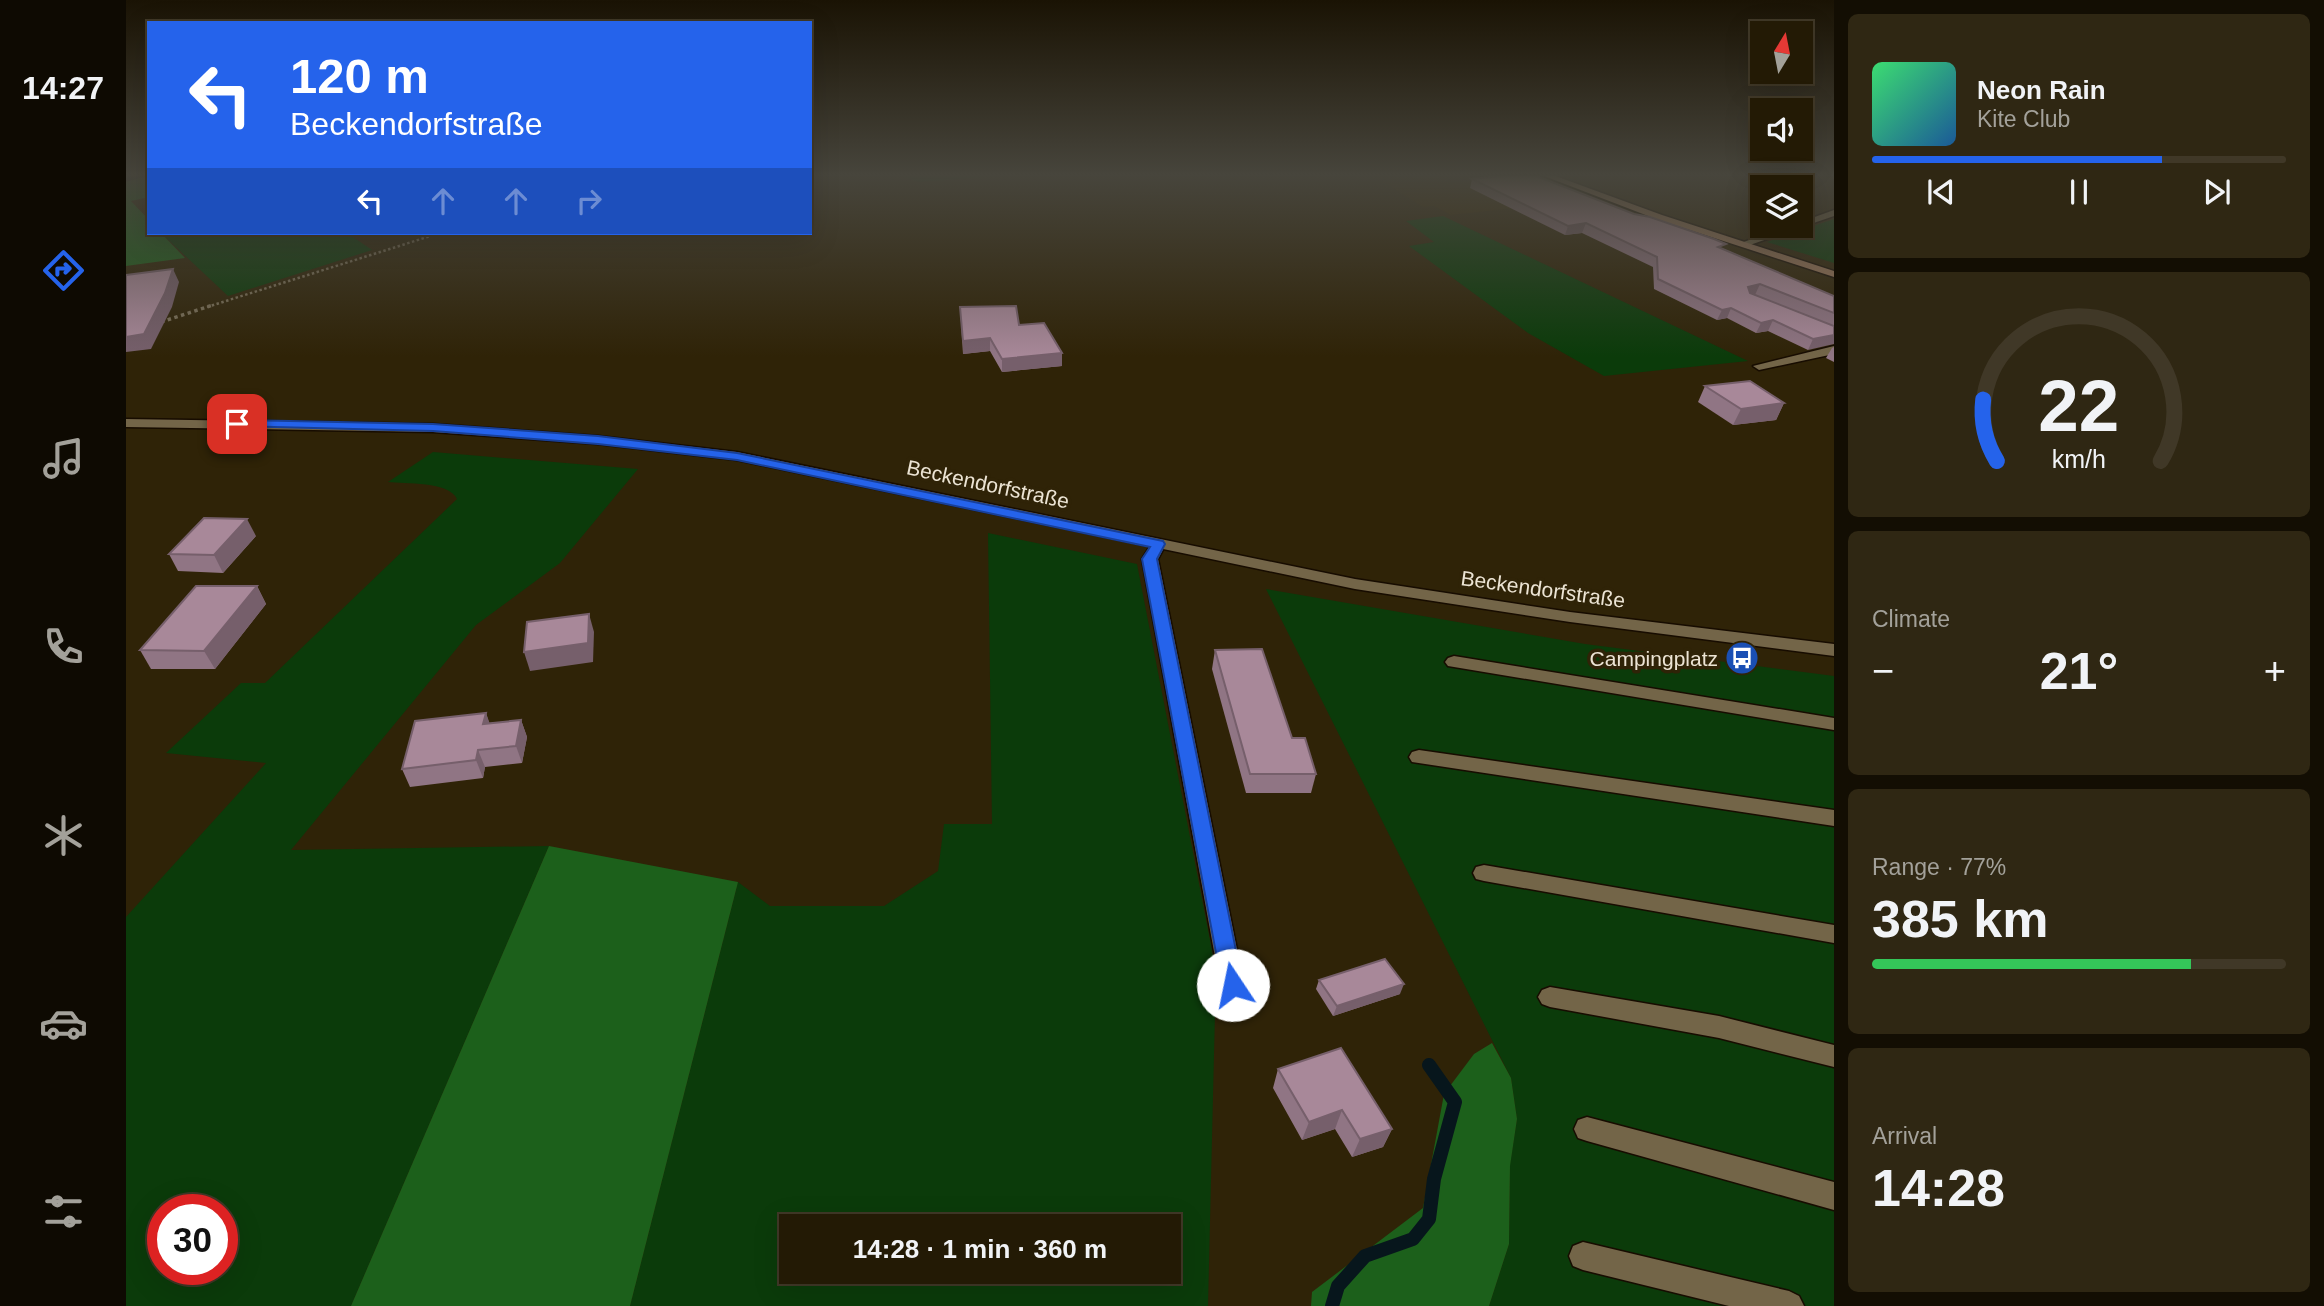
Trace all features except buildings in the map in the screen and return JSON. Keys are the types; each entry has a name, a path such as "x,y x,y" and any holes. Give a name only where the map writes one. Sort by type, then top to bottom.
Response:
{"main road":[{"path":"1717,235 1834,274"}],"street":[{"path":"1743,244 1761,238"},
{"path":"1759,366 1834,350"},
{"name":"Beckendorfstraße","path":"126,423 433,428 611,441 737,456 1368,586 1570,617 1834,650"},
{"path":"1158,544 1150,559 1233,985"},
{"path":"1454,663 1834,724"},
{"path":"1419,757 1834,818"},
{"path":"1485,873 1834,934"},
{"path":"1550,997 1719,1027 1834,1056"},
{"path":"1587,1129 1834,1196"},
{"path":"1583,1256 1788,1306"}],"path":[{"path":"152,324 434,235"}],"green space":[{"path":"126,235 163,235 185,258 126,266"},
{"path":"163,235 350,235 372,250 228,296"},
{"path":"1425,235 1483,235 1748,361 1604,376 1528,333 1409,246 1434,242"},
{"path":"1834,235 1834,263 1767,242 1779,238"},
{"path":"433,452 638,469 560,563 476,625 291,850 549,846 351,1306 126,1306 126,917 266,763 166,753 241,683 265,683 457,499 445,489 388,482"},
{"path":"988,533 1137,564 1216,971 1208,1306 630,1306 738,882 770,906 884,906 938,871 944,824 992,824"},
{"path":"1266,589 1585,644 1834,676 1834,1306 1489,1306 1509,1244 1510,1164 1517,1119 1511,1078"},
{"path":"549,846 738,882 630,1306 351,1306"},
{"path":"1492,1043 1511,1078 1517,1119 1510,1166 1509,1244 1489,1306 1311,1306 1312,1292 1423,1208 1444,1094 1474,1054"}],"waterway":[{"path":"1332,1306 1338,1286 1365,1256 1413,1239 1429,1219 1434,1179 1455,1102 1429,1065"}],"place":[{"name":"Campingplatz","path":"1742,658"}],"route":[{"path":"237,424 433,428 598,440 737,456 1158,544 1150,559 1233,985"}]}
